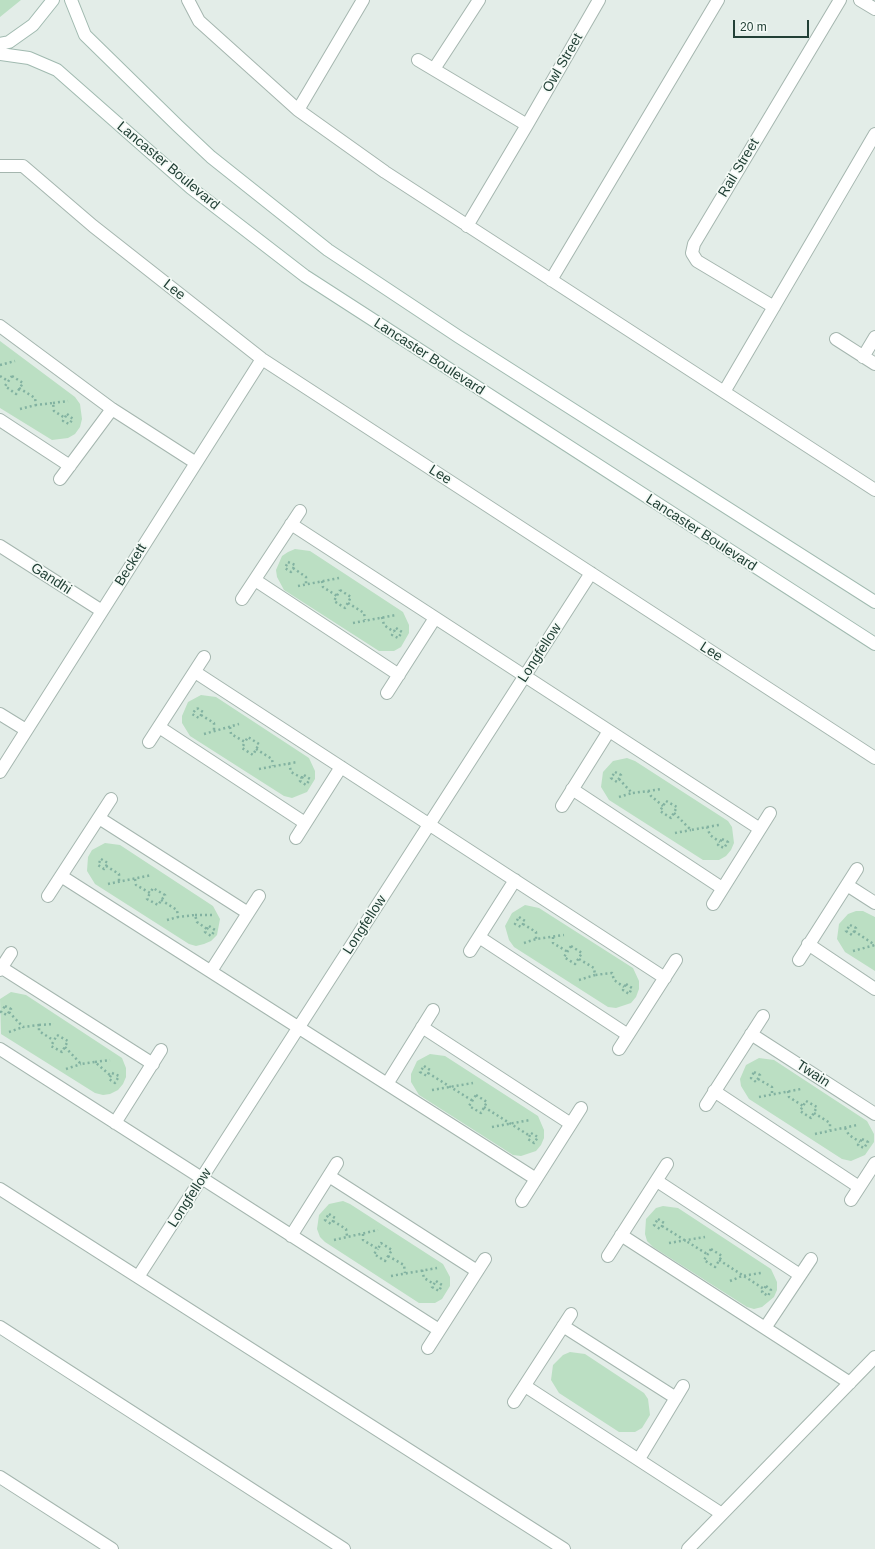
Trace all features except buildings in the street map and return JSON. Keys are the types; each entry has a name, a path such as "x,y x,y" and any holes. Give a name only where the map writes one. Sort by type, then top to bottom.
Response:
{"street":[{"path":"0,44 9,42 33,25 53,0"},
{"path":"70,0 85,35 178,126 211,157 328,250 466,341 875,602"},
{"path":"188,0 200,21 298,110 385,172 875,490"},
{"path":"298,110 363,0"},
{"path":"434,69 479,0"},
{"name":"Owl Street","path":"467,226 527,126 598,0"},
{"path":"551,280 718,0"},
{"name":"Rail Street","path":"774,307 697,261 692,253 694,244 840,0"},
{"path":"860,0 875,9"},
{"name":"Lancaster Boulevard","path":"0,54 29,58 57,70 191,188 305,276 875,644"},
{"path":"418,60 527,126"},
{"path":"724,392 875,134"},
{"name":"Lee","path":"0,166 24,166 93,226 262,359 875,758"},
{"path":"0,326 112,409 196,463"},
{"path":"863,357 875,337"},
{"path":"836,339 875,364"},
{"name":"Beckett","path":"0,772 262,359"},
{"path":"60,479 112,409"},
{"path":"0,420 70,466"},
{"path":"242,599 300,511"},
{"path":"291,524 760,829"},
{"name":"Gandhi","path":"0,546 102,611"},
{"name":"Longfellow","path":"138,1277 591,574"},
{"path":"254,580 399,675"},
{"path":"388,693 435,618"},
{"path":"149,742 204,657"},
{"path":"195,672 665,978"},
{"path":"0,714 26,730"},
{"path":"159,727 306,823"},
{"path":"562,806 609,731"},
{"path":"296,838 341,767"},
{"path":"572,789 722,888"},
{"path":"48,896 111,799"},
{"path":"712,904 770,813"},
{"path":"99,818 248,913"},
{"path":"799,960 857,869"},
{"path":"61,876 536,1179"},
{"path":"470,951 515,880"},
{"path":"847,885 875,903"},
{"path":"211,972 259,896"},
{"path":"479,937 628,1035"},
{"path":"808,944 875,989"},
{"path":"11,953 1,969 152,1064"},
{"path":"619,1049 676,960"},
{"path":"387,1084 433,1010"},
{"path":"706,1105 763,1016"},
{"path":"422,1027 571,1124"},
{"name":"Twain","path":"751,1034 875,1114"},
{"path":"0,1049 439,1330"},
{"path":"115,1123 161,1050"},
{"path":"714,1091 859,1187"},
{"path":"522,1201 581,1108"},
{"path":"291,1236 337,1163"},
{"path":"851,1200 875,1163"},
{"path":"608,1256 667,1164"},
{"path":"329,1176 477,1271"},
{"path":"657,1180 800,1275"},
{"path":"0,1189 564,1549"},
{"path":"622,1235 850,1383"},
{"path":"428,1348 484,1259"},
{"path":"765,1328 811,1259"},
{"path":"514,1402 571,1314"},
{"path":"563,1326 676,1398"},
{"path":"0,1327 344,1549"},
{"path":"688,1549 875,1357"},
{"path":"525,1386 722,1514"},
{"path":"639,1459 683,1386"},
{"path":"0,1477 112,1549"}],"path":[{"path":"0,376 8,381"},
{"path":"12,376 23,382 16,394 5,386 8,381 12,376"},
{"path":"19,388 35,398 36,405 53,403 54,411 65,418"},
{"path":"293,568 306,577 306,584"},
{"path":"275,593 361,570"},
{"path":"322,581 323,587 337,596"},
{"path":"340,590 351,597 345,608 334,601 337,596 340,590"},
{"path":"348,603 364,613 365,620"},
{"path":"330,629 365,620 396,615 417,606"},
{"path":"382,617 384,625 394,632"},
{"path":"201,715 214,723 214,730"},
{"path":"183,742 214,730 264,717"},
{"path":"230,727 231,734 245,742"},
{"path":"248,737 259,744 253,754 242,748 245,742 248,737"},
{"path":"256,749 272,759 273,766"},
{"path":"234,775 323,756"},
{"path":"289,763 291,772 302,778"},
{"path":"619,779 632,793 648,791 663,806"},
{"path":"666,801 678,807 671,818 660,811 663,806 666,801"},
{"path":"674,813 691,830 708,827 710,835 720,842"},
{"path":"106,866 119,874 120,881"},
{"path":"85,891 120,881 180,869"},
{"path":"135,878 136,885 150,893"},
{"path":"154,888 165,895 158,905 147,899 150,893 154,888"},
{"path":"161,900 177,910 178,917 195,915 197,922 207,929"},
{"path":"523,924 536,932 536,939"},
{"path":"501,952 536,939 564,935 586,927"},
{"path":"854,931 875,945"},
{"path":"553,937 553,943 568,952"},
{"path":"571,946 582,953 575,964 564,957 568,952 571,946"},
{"path":"579,959 594,968 595,975 612,973 614,980 624,987"},
{"path":"9,1012 23,1027 39,1025 39,1031 53,1040"},
{"path":"57,1035 68,1042 62,1052 50,1046 53,1040 57,1035"},
{"path":"65,1047 81,1064 94,1062 111,1076"},
{"path":"428,1073 473,1101"},
{"path":"406,1096 484,1082 498,1077"},
{"path":"758,1079 772,1087 772,1094"},
{"path":"734,1104 772,1094 826,1083"},
{"path":"788,1091 789,1097 803,1106"},
{"path":"476,1095 487,1102 481,1113 469,1106 473,1101 476,1095"},
{"path":"806,1101 817,1107 811,1118 800,1111 803,1106 806,1101"},
{"path":"484,1108 530,1136"},
{"path":"466,1135 508,1123 538,1118 551,1111"},
{"path":"814,1113 830,1123 830,1130"},
{"path":"790,1141 863,1123"},
{"path":"844,1128 849,1135 860,1142"},
{"path":"333,1221 346,1229 347,1236"},
{"path":"309,1247 347,1236 405,1225"},
{"path":"662,1226 707,1254"},
{"path":"645,1251 684,1240 716,1235 729,1228"},
{"path":"362,1234 363,1240 378,1249"},
{"path":"381,1243 392,1250 385,1261 374,1254 378,1249 381,1243"},
{"path":"711,1249 722,1256 715,1267 704,1260 707,1254 711,1249"},
{"path":"388,1256 404,1265 405,1272"},
{"path":"719,1260 764,1289"},
{"path":"365,1283 405,1272 465,1263"},
{"path":"699,1285 732,1281 742,1276 770,1272 786,1265"},
{"path":"422,1270 424,1278 434,1284"}],"green space":[{"path":"0,0 21,0 0,17"},
{"path":"0,341 75,397 80,404 82,419 80,427 75,434 68,438 52,440 0,408"},
{"path":"295,549 310,551 403,612 409,625 409,633 401,647 394,651 379,651 284,590 277,577 276,570 282,556"},
{"path":"201,695 216,697 309,758 315,771 315,779 307,792 292,798 284,796 190,736 182,723 182,716 188,702"},
{"path":"627,758 635,761 728,821 732,827 734,843 726,856 719,860 703,860 609,800 601,787 603,772 613,761"},
{"path":"105,843 120,845 213,906 220,919 217,935 211,941 204,944 196,946 189,944 95,884 87,871 88,857 92,850"},
{"path":"525,905 539,908 633,968 639,981 639,989 636,997 631,1003 616,1008 608,1007 514,947 509,940 505,926 512,913"},
{"path":"856,911 863,911 875,917 875,971 845,952 837,939 839,924 848,914"},
{"path":"11,992 26,995 122,1058 126,1068 126,1077 118,1090 110,1094 103,1095 95,1093 1,1034 0,999"},
{"path":"430,1054 445,1056 538,1116 544,1130 544,1138 536,1151 521,1156 513,1155 419,1095 411,1082 411,1074 417,1061"},
{"path":"759,1058 774,1060 867,1121 874,1134 874,1142 865,1155 851,1161 842,1159 749,1099 741,1086 740,1079 746,1065"},
{"path":"343,1201 443,1264 450,1277 450,1286 442,1299 435,1303 419,1303 325,1242 320,1237 317,1229 319,1215 329,1204"},
{"path":"663,1206 678,1208 771,1269 777,1282 777,1290 774,1297 762,1307 754,1309 747,1307 653,1247 647,1241 645,1234 646,1219 656,1208"},
{"path":"570,1352 585,1354 644,1393 648,1399 650,1415 642,1428 635,1432 619,1432 559,1393 551,1380 553,1365 563,1355"}]}
